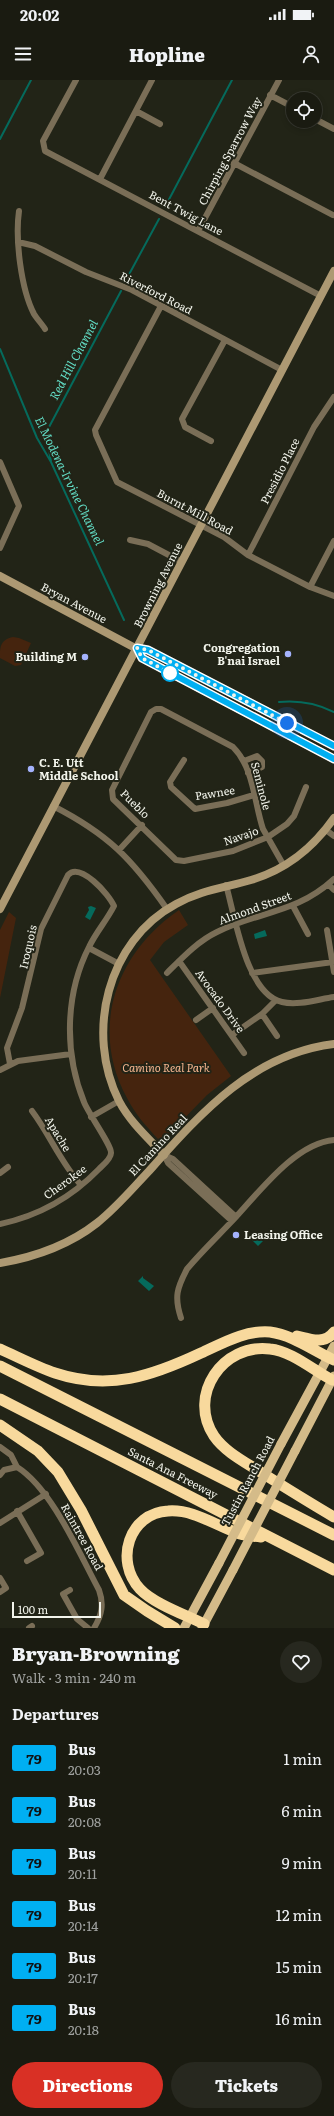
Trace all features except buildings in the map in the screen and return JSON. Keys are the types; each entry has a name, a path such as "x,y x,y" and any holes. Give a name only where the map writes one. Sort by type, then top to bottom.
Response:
{"highway":[{"path":"0,1349 54,1373 91,1381 119,1381 162,1370 241,1336 258,1332 280,1331 311,1340 320,1340 328,1338 334,1332"},
{"path":"269,1332 287,1337 331,1358"},
{"path":"333,1378 319,1373 280,1351 264,1348 244,1351 227,1359 215,1371 207,1387 205,1412 210,1430 226,1449 334,1518"},
{"name":"Santa Ana Freeway","path":"0,1366 334,1536"},
{"name":"Santa Ana Freeway","path":"0,1399 334,1570"},
{"path":"0,1425 38,1451 58,1472 81,1510 124,1595 175,1628"},
{"path":"203,1626 140,1589 132,1576 128,1564 127,1549 131,1534 138,1524 154,1513 182,1511 241,1534 273,1539"}],"main road":[{"name":"Browning Avenue","path":"0,909 334,271"},
{"name":"Bryan Avenue","path":"0,576 137,648 148,650 334,746"},
{"name":"Bryan Avenue","path":"137,648 142,658 334,759"},
{"path":"164,1155 133,1121 120,1101 106,1066 102,1031 106,999 112,979 119,964 138,936 167,909 190,896 226,885 258,878 284,866 308,848 326,830 334,818"},
{"name":"El Camino Real","path":"0,1263 45,1251 83,1233 117,1206 218,1098 250,1074 290,1055 334,1044"},
{"name":"Tustin Ranch Road","path":"184,1628 319,1373 331,1358 334,1346"},
{"path":"203,1626 333,1378"}],"street":[{"name":"Bent Twig Lane","path":"76,80 43,141 45,151 321,296"},
{"path":"100,179 152,80"},
{"name":"Chirping Sparrow Way","path":"198,231 279,80"},
{"path":"270,95 286,103"},
{"path":"136,111 160,124"},
{"path":"322,123 334,129"},
{"path":"234,164 333,215"},
{"path":"19,211 17,226 21,269 34,314 45,329"},
{"name":"Riverford Road","path":"18,242 35,246 86,272 114,282 282,370"},
{"name":"Burnt Mill Road","path":"161,306 95,430 117,482 224,537 248,555 310,587 334,596"},
{"path":"211,441 185,427 182,419 225,340"},
{"name":"Presidio Place","path":"248,555 314,427 334,397"},
{"path":"0,462 19,506 0,548"},
{"path":"130,540 148,544 182,562"},
{"path":"310,587 334,541"},
{"name":"Seminole","path":"156,709 161,709 234,747 244,761 260,821 284,866"},
{"name":"Pueblo","path":"156,709 151,712 112,794 113,798 180,862"},
{"path":"244,761 257,756 262,760 262,767 248,773"},
{"name":"Pawnee","path":"184,760 170,782 171,788 195,808 227,804 254,795"},
{"name":"Navajo","path":"180,862 233,851 268,837 287,824 294,816 306,788"},
{"path":"53,806 90,826 119,850 140,872 167,909"},
{"path":"119,850 142,825"},
{"path":"326,830 334,836"},
{"name":"Iroquois","path":"10,1064 7,1048 30,981 39,935 46,917 68,875 76,871 86,875 109,897 114,906 88,948"},
{"name":"Almond Street","path":"167,973 187,952 215,933 237,924 293,906 334,879"},
{"path":"328,884 334,890"},
{"path":"226,885 237,924 244,957 252,973 267,993 276,1000 289,1003 334,997"},
{"path":"293,906 308,934"},
{"path":"328,930 334,972"},
{"path":"119,964 88,948 73,993 70,1026 71,1054 76,1078 91,1117 120,1101"},
{"name":"Avocado Drive","path":"179,961 244,1053"},
{"path":"252,973 333,962"},
{"path":"232,1035 262,1014 276,1000"},
{"path":"196,1020 213,1008"},
{"path":"262,1014 277,1036"},
{"path":"0,1070 10,1064 71,1054"},
{"name":"Apache","path":"32,1111 42,1124 69,1171 81,1185"},
{"name":"Cherokee","path":"0,1224 26,1217 45,1209 81,1185 108,1160 112,1153 111,1148 91,1117"},
{"path":"182,1318 176,1304 179,1284 187,1269 275,1175 292,1160 317,1144 334,1140"},
{"path":"164,1155 173,1159 234,1219"},
{"path":"0,1173 8,1167"},
{"name":"Raintree Road","path":"0,1447 11,1455 17,1467 28,1474 46,1494 99,1590 102,1600 101,1617 94,1628"},
{"path":"0,1475 4,1470 17,1467"},
{"path":"0,1523 46,1494"},
{"path":"17,1511 41,1553 27,1561"},
{"path":"0,1578 6,1588 0,1592"},
{"path":"70,1590 63,1594 77,1619 88,1628"}],"green space":[{"path":"13,637 31,643 21,665 15,666 0,658 0,650 3,642"},
{"name":"Camino Real Park","path":"179,910 188,925 164,942 150,960 231,1076 207,1095 165,1138 158,1139 145,1125 127,1098 116,1072 110,1045 110,1019 115,994 125,970 139,948 157,928"},
{"path":"9,912 16,918 0,998 0,930"}],"water":[{"path":"91,906 96,908 90,920 85,917 89,910 88,907"},
{"path":"265,930 267,936 255,939 254,934"},
{"path":"253,1232 256,1232 256,1235 263,1241 258,1246 249,1237"},
{"path":"143,1276 143,1278 154,1286 149,1291 138,1281"}],"waterway":[{"path":"0,139 31,80"},
{"name":"Red Hill Channel","path":"165,207 232,80"},
{"name":"Red Hill Channel","path":"126,280 159,219"},
{"name":"Red Hill Channel","path":"51,461 46,435 48,429 121,291"},
{"name":"El Modena-Irvine Channel","path":"0,349 37,438 51,462 124,620"},
{"name":"El Modena-Irvine Channel","path":"279,702 294,701 307,703 321,706 334,712"}],"bus line":[{"name":"79","path":"334,746 148,650 137,648 142,658 334,759"}],"place":[{"name":"Congregation B'nai Israel","path":"288,654"},
{"name":"Building M","path":"85,657"},
{"name":"C. E. Utt Middle School","path":"31,769"},
{"name":"Leasing Office","path":"236,1235"}],"route":[{"path":"170,673 142,658 137,648 148,650 287,723"}]}
